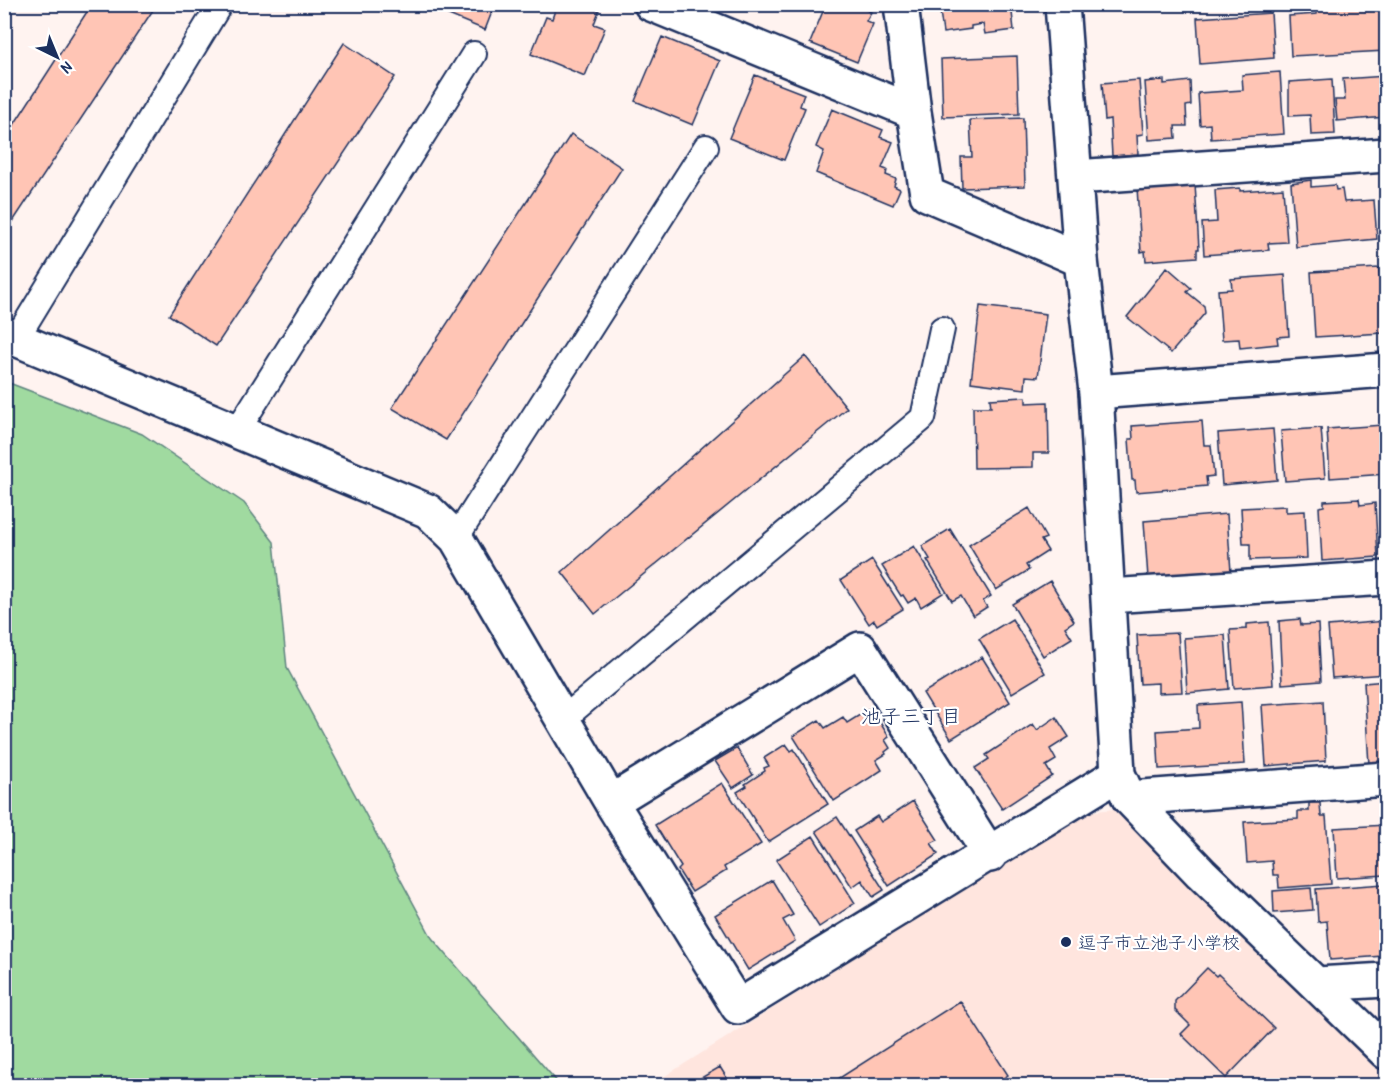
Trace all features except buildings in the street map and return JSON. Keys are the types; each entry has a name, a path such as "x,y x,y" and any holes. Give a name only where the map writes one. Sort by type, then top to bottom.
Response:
{"street":[{"path":"651,4 914,111"},
{"path":"901,4 927,195 1081,260"},
{"path":"1062,4 1081,260 1096,392 1124,786 1201,873 1386,1052"},
{"path":"1076,177 1386,155"},
{"path":"10,336 428,511 456,538 611,802 738,1007 990,855 1124,786 1386,779"},
{"path":"1096,392 1386,370"},
{"path":"1109,596 1386,578"},
{"path":"611,802 860,649 990,855"},
{"path":"1317,984 1386,980"}],"lane":[{"path":"10,336 220,4"},
{"path":"237,431 474,54"},
{"path":"456,538 706,147"},
{"path":"562,720 923,418 942,329"}],"shaded area":[{"name":"逗子市立池子小学校","path":"1114,809 1386,1072 1386,1086 649,1086 1088,812"}],"green space":[{"path":"4,381 142,434 244,503 274,542 287,668 432,938 560,1085 5,1085"}],"place":[{"name":"逗子市立池子小学校","path":"1066,942"}],"district":[{"name":"池子三丁目","path":"911,715"}]}
